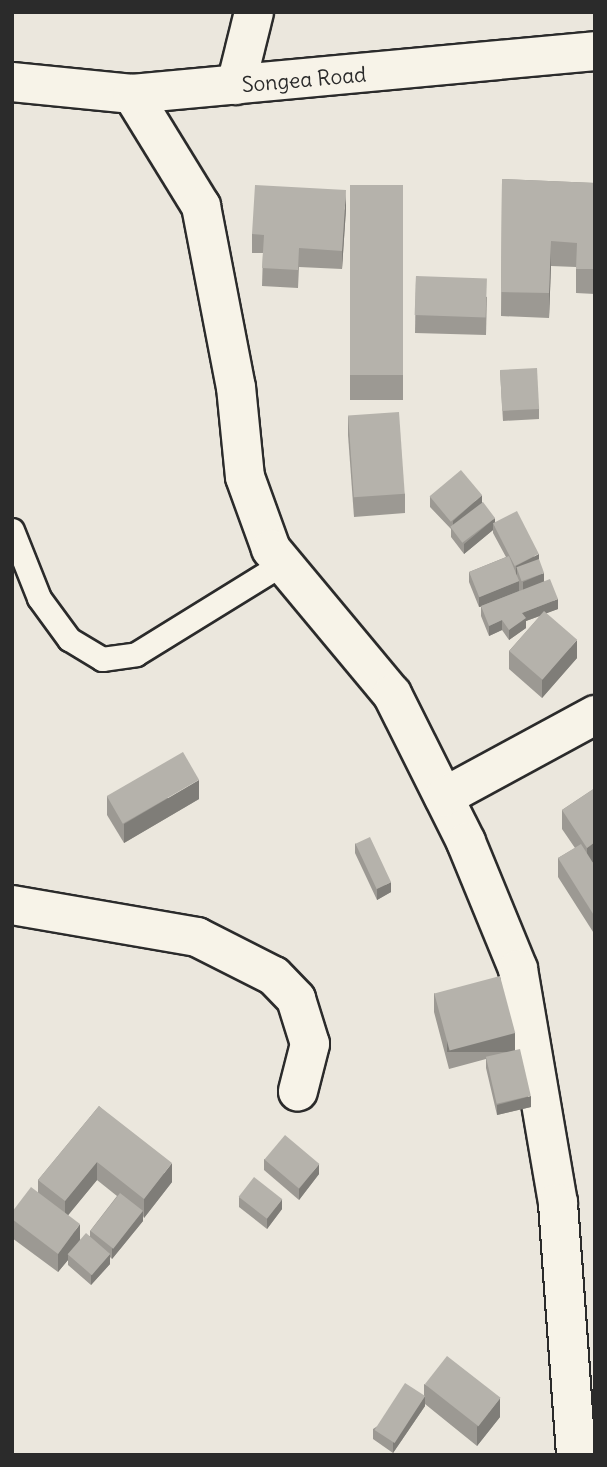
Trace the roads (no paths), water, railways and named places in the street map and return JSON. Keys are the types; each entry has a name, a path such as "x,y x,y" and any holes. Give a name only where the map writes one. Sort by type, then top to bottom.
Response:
{"main road":[{"path":"236,85 254,12"},
{"name":"Songea Road","path":"12,82 132,94 595,51"},
{"path":"132,94 201,206 236,387 245,477 271,550 392,694 444,797 518,969 558,1203 576,1455"},
{"path":"444,797 595,715"},
{"path":"12,905 197,937 274,976 296,999 310,1044 298,1091"}],"lane":[{"path":"12,530 39,598 69,639 102,659 136,654 282,564"}]}
